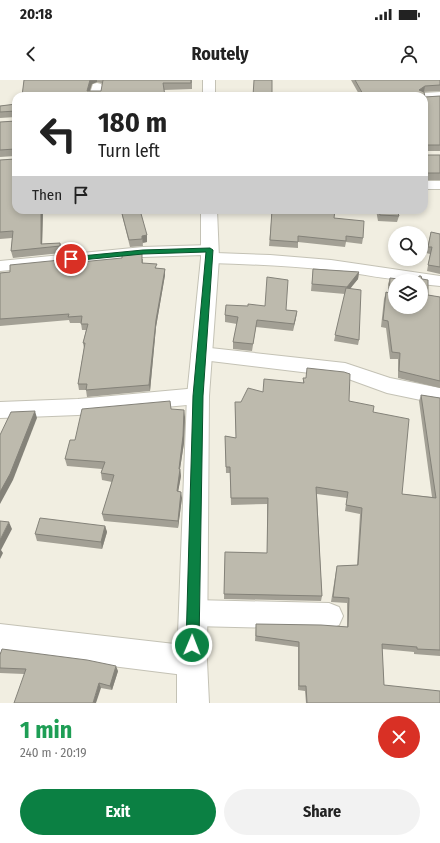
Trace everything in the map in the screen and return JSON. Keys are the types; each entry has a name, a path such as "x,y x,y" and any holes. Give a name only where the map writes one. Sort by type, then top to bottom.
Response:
{"street":[{"path":"209,80 209,92"},
{"path":"428,97 440,96"},
{"path":"428,185 440,185"},
{"path":"193,703 192,661 198,396 210,254 209,214"},
{"path":"0,266 143,252 210,254 365,269 440,282"},
{"path":"202,354 345,370 387,385 440,396"},
{"path":"0,410 78,407 198,396"},
{"path":"193,613 329,616"},
{"path":"0,638 192,661"}],"building":[{"path":"24,80 90,80 87,91 101,91 103,80 191,80 191,83 163,83 164,92 22,92"},
{"path":"254,80 272,80 272,92 253,92"},
{"path":"355,80 440,80 440,85 425,86 419,90 424,92 362,92"},
{"path":"440,96 440,145 428,145 428,97"},
{"path":"12,104 12,111 0,112 0,106"},
{"path":"12,121 12,149 0,150 0,122"},
{"path":"428,155 440,155 440,173 428,173"},
{"path":"12,159 12,214 41,214 41,244 60,243 60,246 11,251 13,231 0,232 0,160"},
{"path":"122,214 141,214 147,235 142,236 142,239 129,240"},
{"path":"272,214 334,214 334,218 364,221 363,238 346,236 346,241 298,236 298,242 270,240"},
{"path":"398,214 399,216 380,215"},
{"path":"431,232 440,234 440,267 428,265 432,247 428,247"},
{"path":"142,252 142,263 157,264 155,268 165,269 156,320 149,385 86,390 87,384 78,384 85,343 83,343 88,324 81,324 82,316 68,317 69,314 0,319 0,273 10,272 10,265 60,260 60,264 122,258 122,254"},
{"path":"313,269 359,272 347,287 312,284"},
{"path":"267,277 288,280 286,310 297,311 294,324 257,320 253,344 233,342 238,317 225,315 226,305 248,306 248,304 265,306"},
{"path":"346,288 361,290 359,340 335,335"},
{"path":"386,292 388,293 388,314 428,314 428,295 440,297 440,381 399,371 400,353 392,352 388,321 383,320"},
{"path":"307,368 350,374 349,401 374,406 373,412 409,419 402,494 436,498 421,395 440,398 440,650 417,649 417,647 382,644 384,685 440,691 440,703 307,703 306,686 299,686 299,642 256,636 256,624 348,627 349,598 333,597 337,566 358,565 362,508 346,505 348,492 316,487 322,596 224,594 225,552 267,553 268,498 231,498 230,467 226,467 225,436 236,438 235,402 241,402 248,388 263,392 264,379 304,383 303,378 306,378"},
{"path":"170,401 171,409 184,410 183,436 177,491 181,492 178,521 102,514 114,475 101,473 105,462 65,459 70,440 75,440 82,409"},
{"path":"35,411 10,474 0,492 0,435 11,412"},
{"path":"40,518 105,526 101,542 35,534"},
{"path":"0,521 9,522 0,540"},
{"path":"2,649 87,660 116,666 110,686 99,683 93,703 14,703 26,669 0,668 0,655"}],"route":[{"path":"71,259 143,252 210,250 198,396 192,645"}]}
